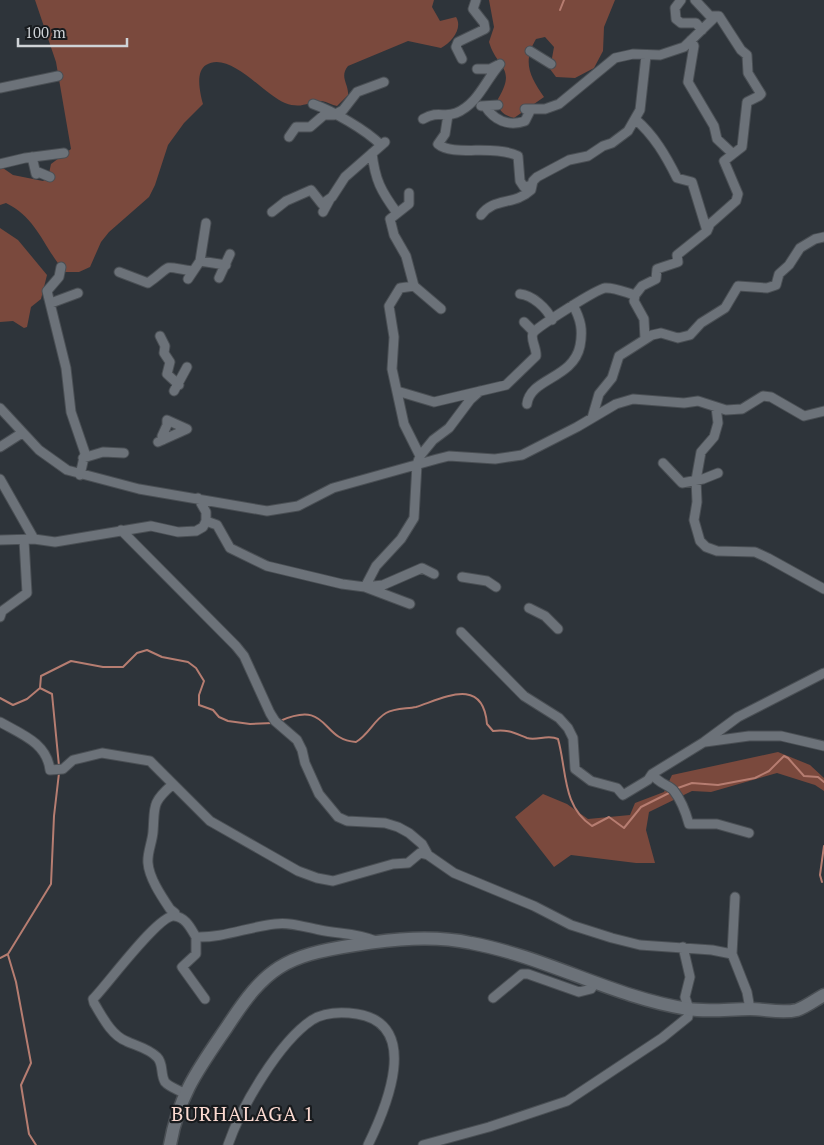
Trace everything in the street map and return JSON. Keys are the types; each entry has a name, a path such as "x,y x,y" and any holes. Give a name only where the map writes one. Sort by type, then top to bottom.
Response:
{"street":[{"path":"462,59 456,47 458,42 485,29 484,23 473,9 476,0"},
{"path":"681,0 675,8 676,19 682,23 696,23 702,30"},
{"path":"645,339 644,319 634,301 635,295 642,286 656,279 657,269 678,262 677,255 707,231 710,224 736,201 738,194 724,166 726,157 742,147 747,102 761,94 748,73 747,55 741,50 718,16 715,17 700,7 695,0"},
{"path":"485,106 493,118 516,124 525,121 528,109 559,104 590,74 615,58 633,54 646,56 671,52 691,40 715,17"},
{"path":"691,40 694,46 688,82 714,126 717,139 732,153"},
{"path":"530,51 551,64"},
{"path":"481,214 491,205 517,201 531,190 537,177 562,163 588,156 604,146 612,144 628,131 640,110 646,56"},
{"path":"448,115 472,103 500,64 490,69 477,69"},
{"path":"0,88 58,76"},
{"path":"289,137 296,127 310,127 324,114 334,115 343,110 357,92 384,82"},
{"path":"472,103 485,106 498,105"},
{"path":"313,104 326,108 334,115 359,127 383,144 345,177 323,212"},
{"path":"423,119 434,108 448,115"},
{"path":"448,115 445,134 438,144 444,152 487,149 512,153 518,156 520,181 524,187 532,185"},
{"path":"635,119 648,130 668,160 677,178 692,182 707,231"},
{"path":"0,164 64,153"},
{"path":"372,153 374,175 383,194 397,213"},
{"path":"32,157 36,174 38,172 50,177"},
{"path":"272,212 308,188 322,204 332,196"},
{"path":"408,194 409,204 390,219 394,235 406,256 414,286 441,309"},
{"path":"188,279 200,261 206,223"},
{"path":"592,418 599,394 612,378 619,356 645,339 661,333 678,338 690,334 724,308 738,286 767,288 776,285 779,274 789,265 800,248 816,239 824,237"},
{"path":"220,278 230,254"},
{"path":"200,261 226,265"},
{"path":"119,272 148,283 162,269 170,266 193,270"},
{"path":"61,267 59,276 47,291 66,368 71,412 85,453 80,475"},
{"path":"365,587 376,566 401,539 414,518 419,460 404,424 392,369 394,337 389,306 400,288 414,286"},
{"path":"397,391 430,402 506,385 537,353 532,336 534,332 573,305 605,288 635,295"},
{"path":"51,303 78,293"},
{"path":"520,294 530,296 548,311 552,320"},
{"path":"527,404 533,390 569,368 578,357 583,328 573,305"},
{"path":"524,322 534,332"},
{"path":"160,336 165,346 164,353 170,362 167,374 176,388 187,367"},
{"path":"419,460 433,440 449,428 470,400 482,390"},
{"path":"1,412 47,456 67,470 80,475 139,489 267,511 284,510 298,506 333,488 419,460 449,456 495,459 522,455 616,404 633,399 698,401 726,410 742,409 763,396 771,397 804,416 824,411"},
{"path":"716,407 718,423 714,437 701,452 696,480 697,502 694,520 698,536 706,547 717,551 754,552 782,565 824,590"},
{"path":"0,447 22,432"},
{"path":"83,458 103,452 124,453"},
{"path":"663,463 682,483 718,473"},
{"path":"0,479 34,539"},
{"path":"0,540 34,539 55,542 151,526 178,532 196,531 203,527 206,521 206,512 198,498"},
{"path":"206,521 217,525 230,548 267,566 342,584 365,587 410,604"},
{"path":"122,530 223,632 244,656 270,713 275,721 297,740 320,794 331,810 347,821 398,827 410,833 422,844 428,854 454,874 534,906 571,925 612,938 640,944 732,954"},
{"path":"0,617 2,611 27,593 24,540"},
{"path":"365,587 383,585 422,568 434,574"},
{"path":"462,577 487,581 496,587"},
{"path":"529,608 545,616 558,629"},
{"path":"461,632 524,696 559,718 568,728 573,738 575,769 591,781 617,788 623,795 648,780 652,774 704,742 738,717 824,673"},
{"path":"0,722 38,744 49,759 50,770 63,769 73,760 102,753 150,761 172,785 215,824 298,871 318,878 333,881 394,864 408,863 420,853 428,854"},
{"path":"704,742 749,736 781,736 824,746"},
{"path":"652,774 658,783 673,789 686,812 689,824 717,824 749,833"},
{"path":"172,785 156,801 153,809 153,831 148,864 150,872 167,904 175,913 174,916"},
{"path":"735,897 732,954 747,992 750,1009"},
{"path":"185,1094 167,1084 162,1075 162,1064 158,1057 138,1045 125,1041 112,1031 93,999 108,984 144,938 169,917 174,916 184,919 196,937 196,954 182,967 205,999"},
{"path":"196,937 219,936 263,926 292,924 319,930 355,933 378,942"},
{"path":"170,1145 175,1116 192,1080 246,998 277,967 302,956 378,942 422,939 469,942 530,959 635,996 689,1009 750,1009 782,1012 798,1010 824,995"},
{"path":"423,1145 489,1127 567,1100 662,1038 685,1020 689,1009 685,997 690,977 683,948"},
{"path":"493,998 522,974 528,974 579,992 591,989 595,983"},
{"path":"228,1145 237,1120 252,1093 294,1036 314,1019 325,1015 351,1013 364,1015 375,1020 391,1034 395,1047 394,1063 385,1108 368,1145"}],"shaded area":[{"path":"35,0 434,0 432,7 440,21 456,17 458,26 449,42 441,48 408,41 348,66 344,77 348,95 337,106 322,101 297,106 291,105 277,99 247,76 226,64 215,62 206,65 200,72 199,78 203,104 184,123 168,145 155,185 149,197 109,232 101,242 90,267 79,272 65,272 26,217 6,203 0,205 0,166 13,175 43,181 48,178 51,164 71,149 56,62"},
{"path":"489,0 615,0 604,27 603,51 594,68 575,78 556,77 550,69 554,47 545,37 536,39 529,55 529,62 532,76 544,97 514,118 504,114 499,107 498,99 506,80 506,74 492,51 489,42 494,27"},
{"path":"0,228 18,240 47,275 41,299 31,307 27,327 24,328 13,321 0,322"},
{"path":"778,752 810,765 824,778 824,791 815,785 777,773 711,792 692,791 649,812 646,830 655,863 636,863 571,855 554,867 515,817 543,794 567,804 588,819 630,815 635,803 664,792 672,775"}],"waterway":[{"path":"560,10 564,0"},
{"path":"0,698 13,705 27,699 40,688 41,676 71,661 103,667 123,667 137,653 147,650 162,657 188,662 196,668 204,681 199,695 199,705 213,710 219,717 228,721 250,724 273,723"},
{"path":"40,688 52,694 59,766"},
{"path":"280,721 296,716 308,715 317,717 336,735 344,740 356,742 378,719 390,711 416,707 450,696 470,695 478,700 484,709 487,724 493,731 507,731 531,739 550,737 558,739 570,798 582,818 592,826 609,817 624,828 641,807 671,792"},
{"path":"675,789 692,783 718,785 755,778 769,771 784,756 804,776 818,777 824,782"},
{"path":"0,958 8,954 51,884 54,816 59,773"},
{"path":"822,882 820,875 824,846"},
{"path":"8,955 16,982 31,1063 21,1085 29,1134 36,1145"}],"district":[{"name":"BURHALAGA 1","path":"243,1114"}]}
